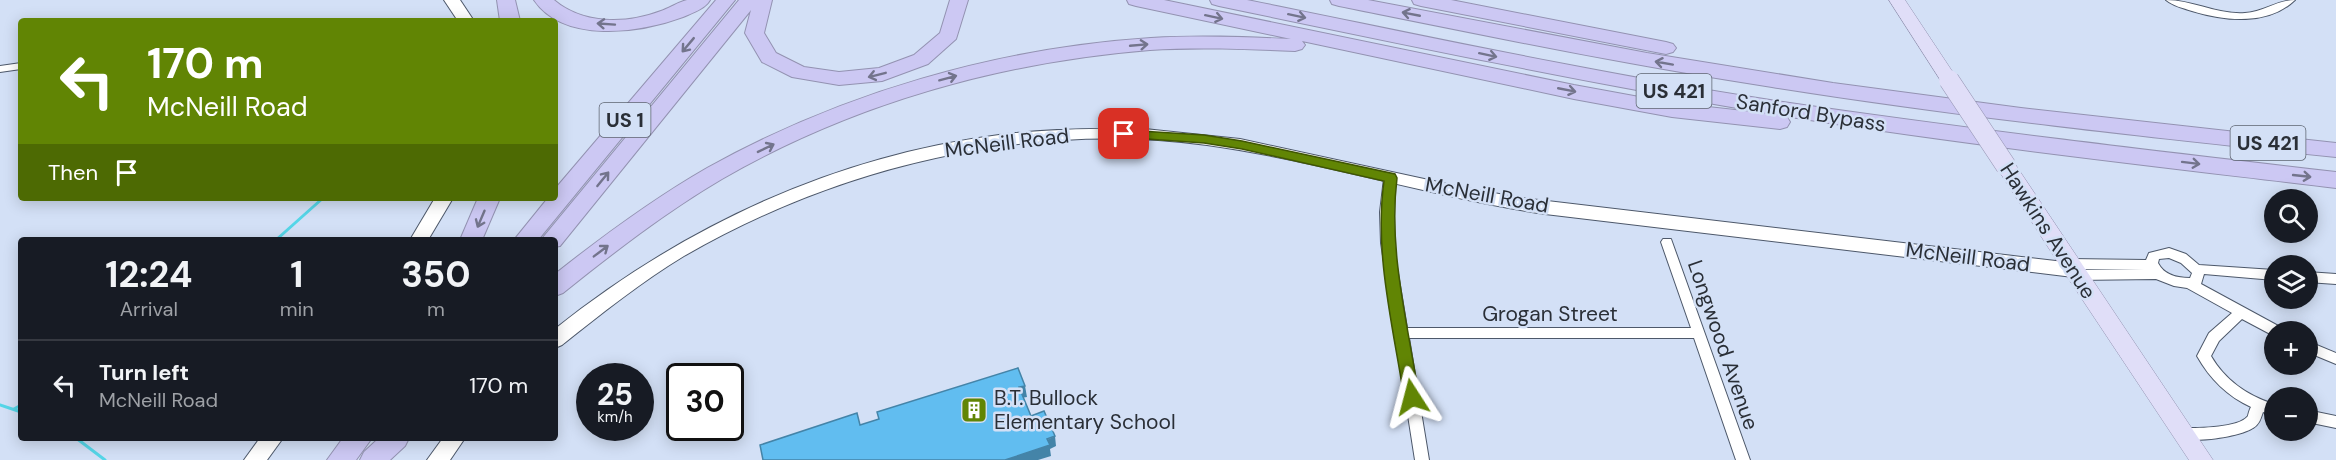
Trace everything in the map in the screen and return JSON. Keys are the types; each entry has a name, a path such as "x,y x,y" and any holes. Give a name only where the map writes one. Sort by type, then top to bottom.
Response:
{"highway":[{"path":"506,0 509,18"},
{"path":"543,0 567,18 596,24 628,25 674,14 701,0"},
{"name":"US 1","path":"558,201 726,0"},
{"name":"US 1","path":"554,237 749,0"},
{"path":"763,0 757,9 753,27 755,38 763,53 780,66 807,76 840,80 870,77 898,70 922,58 952,31 959,16 959,0"},
{"path":"1136,0 1672,110 2109,157 2133,157"},
{"name":"Sanford Bypass","path":"1220,0 1652,87 1880,124 2133,157 2336,180"},
{"name":"Sanford Bypass","path":"1339,0 1519,36 1746,77 1937,105 2336,150"},
{"path":"1421,0 1759,67 1912,93 2200,136"},
{"path":"1459,0 1607,36"},
{"path":"558,285 633,227 738,161 820,123 885,97 988,68 1037,57 1107,48 1212,42 1282,44 1347,50 1489,74"},
{"path":"472,237 488,201"},
{"name":"US 1","path":"528,237 558,201"},
{"path":"340,460 351,441"},
{"path":"340,460 356,441"},
{"path":"372,460 388,441"},
{"path":"372,460 393,441"}],"main road":[{"name":"Hawkins Avenue","path":"1897,0 2073,270 2202,460"}],"street":[{"path":"452,0 464,18"},
{"path":"2171,0 2220,15 2242,17 2273,12 2290,0"},
{"path":"0,69 18,66"},
{"name":"McNeill Road","path":"558,338 613,293 679,251 741,218 806,190 872,168 960,147 1058,135 1156,135 1204,139 1274,150 1390,178 1501,201 2073,270"},
{"path":"1390,178 1386,212 1388,243 1422,460"},
{"path":"421,237 442,201"},
{"name":"Longwood Avenue","path":"1667,242 1743,460"},
{"path":"2156,269 2153,256 2169,253 2183,258 2196,269 2199,277 2191,284"},
{"path":"2073,270 2156,269 2176,283 2191,284 2264,325"},
{"path":"2196,269 2264,273"},
{"path":"2318,278 2336,279"},
{"path":"2241,313 2224,325 2207,346 2204,356 2220,378 2258,406 2264,408"},
{"name":"Grogan Street","path":"1402,333 1698,333"},
{"path":"2318,351 2336,359"},
{"path":"2185,434 2219,432 2243,427 2253,420 2258,406"},
{"path":"2318,418 2336,422"},
{"path":"254,460 270,441"},
{"path":"437,460 453,441"}],"building":[{"name":"B.T. Bullock Elementary School","path":"1018,368 1025,386 1019,387 1031,416 1044,411 1055,436 1047,439 1050,445 1005,460 763,460 760,445 857,413 860,425 879,419 877,412"}],"waterway":[{"path":"279,237 320,201"},
{"path":"0,405 18,411"},
{"path":"14,409 18,407"},
{"path":"80,441 105,460"}],"place":[{"name":"B.T. Bullock Elementary School","path":"974,410"}],"route":[{"path":"1124,134 1204,139 1274,150 1390,178 1386,212 1388,243 1412,397"}]}
